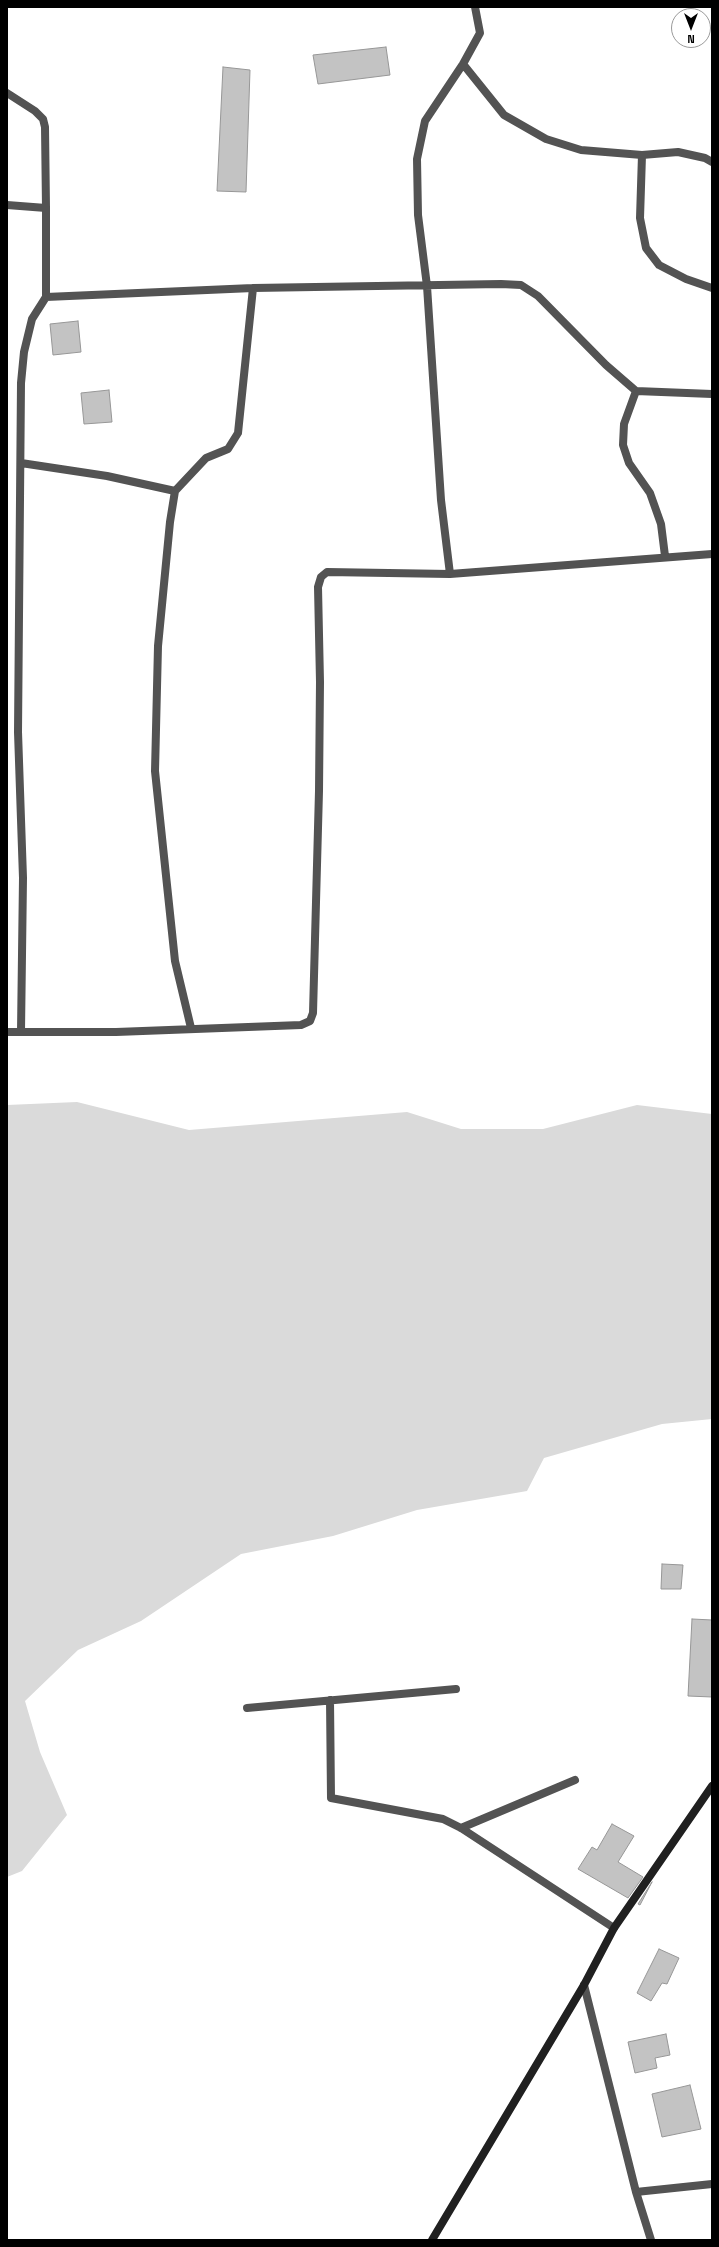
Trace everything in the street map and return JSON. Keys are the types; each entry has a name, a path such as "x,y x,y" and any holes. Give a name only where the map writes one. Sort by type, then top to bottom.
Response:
{"street":[{"path":"450,574 441,500 427,286 418,215 417,159 425,122 463,64 480,33 475,7"},
{"path":"463,64 504,115 546,139 581,150 642,155 678,152 705,158 712,162"},
{"path":"7,93 35,111 42,119 45,127 46,297 32,319 24,352 21,383 18,732 23,878 20,1031"},
{"path":"642,155 640,218 646,248 659,265 686,279 712,288"},
{"path":"7,205 46,208"},
{"path":"46,297 253,288 501,284 521,285 538,296 606,365 636,392 712,394"},
{"path":"190,1028 175,961 155,771 158,646 170,522 175,491 206,458 228,449 238,433 253,288"},
{"path":"636,392 624,424 623,445 629,463 650,493 660,524 665,556"},
{"path":"21,463 106,476 175,491"},
{"path":"7,1032 116,1032 301,1025 310,1021 314,1013 320,783 318,587 320,577 327,572 450,574 522,570 665,556 712,554"},
{"path":"247,1708 456,1690"},
{"path":"330,1700 331,1798 443,1819 461,1828 614,1928"},
{"path":"461,1828 575,1780"},
{"path":"432,2240 584,1985 614,1928 712,1786"},
{"path":"584,1985 636,2192 652,2240"},
{"path":"636,2192 712,2184"}],"shaded area":[{"path":"77,1102 189,1130 407,1112 461,1129 543,1129 637,1105 712,1114 712,1419 662,1424 544,1458 527,1491 417,1510 333,1536 241,1554 141,1621 78,1650 25,1701 40,1752 67,1815 22,1871 7,1877 7,1105"}],"building":[{"path":"386,47 390,75 318,84 313,55"},
{"path":"223,67 250,70 246,192 217,191"},
{"path":"78,321 81,352 53,355 50,324"},
{"path":"109,390 112,422 84,424 81,393"},
{"path":"662,1564 683,1565 681,1589 661,1589"},
{"path":"692,1619 712,1620 712,1697 688,1696"},
{"path":"612,1824 634,1836 618,1862 643,1877 628,1898 578,1869 592,1847 597,1850"},
{"path":"652,1882 640,1905 638,1904"},
{"path":"659,1949 679,1958 667,1984 662,1983 651,2001 637,1993"},
{"path":"666,2034 670,2055 655,2058 657,2068 635,2073 628,2042"},
{"path":"690,2085 701,2129 662,2137 652,2094"}]}
